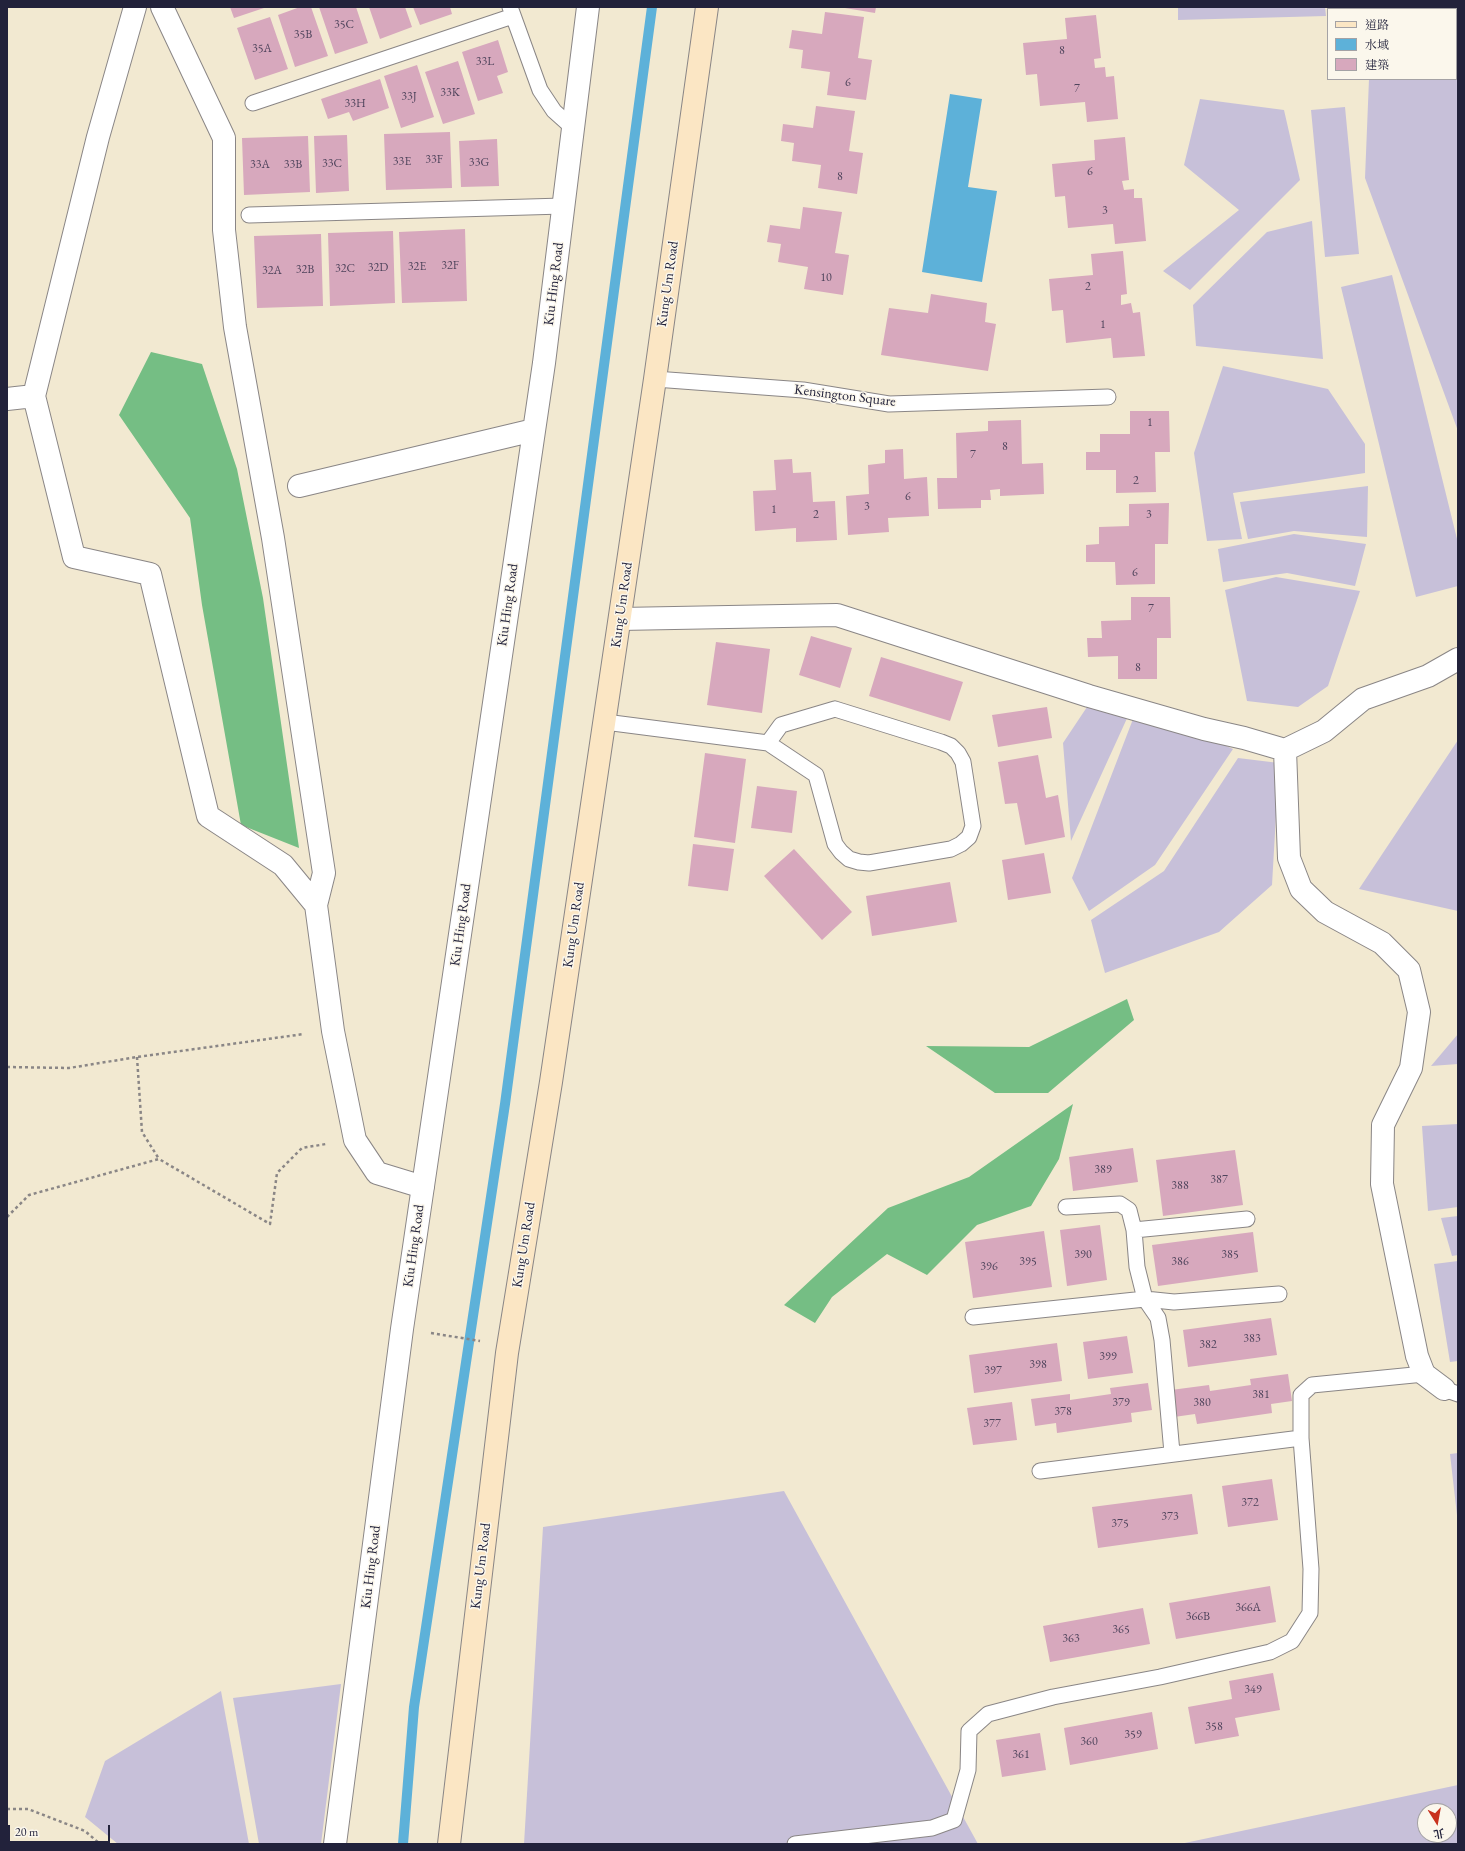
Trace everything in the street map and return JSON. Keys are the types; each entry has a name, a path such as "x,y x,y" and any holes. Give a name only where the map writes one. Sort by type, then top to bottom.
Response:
{"street":[{"path":"135,7 98,136 34,396 74,557 150,574 208,816 283,864 316,905"},
{"path":"162,7 224,138 224,230 234,320 273,538 324,873 316,905 333,1031 355,1140 377,1173 423,1187"},
{"name":"Kiu Hing Road","path":"335,1844 402,1329 534,430 588,7"},
{"name":"Kung Um Road","path":"448,1844 507,1352 551,1082 605,722 707,7"},
{"path":"7,399 34,396"},
{"path":"299,486 534,430"},
{"path":"620,619 837,615 1089,696 1204,729 1244,738 1285,750 1324,731 1363,699 1428,676 1458,659"},
{"path":"1285,750 1289,858 1301,889 1325,912 1382,943 1409,970 1419,1012 1411,1068 1383,1125 1382,1184 1417,1356 1424,1374 1451,1392"}],"lane":[{"path":"253,103 512,12 540,90 554,111 573,128"},
{"path":"250,215 563,206"},
{"name":"Kensington Square","path":"655,379 803,390 889,404 1108,396"},
{"path":"605,722 768,743 816,775 836,844 841,852 849,859 869,863 951,849 961,844 969,837 972,826 964,767 958,753 951,746 835,709 782,725 768,743"},
{"path":"1066,1207 1120,1204 1129,1210 1134,1230 1137,1267 1145,1299 1158,1318 1162,1340 1172,1453"},
{"path":"1134,1230 1247,1219"},
{"path":"973,1317 1145,1299 1174,1302 1279,1294"},
{"path":"795,1844 932,1828 954,1820 968,1770 969,1731 988,1714 1053,1697 1160,1677 1270,1652 1292,1641 1310,1613 1311,1569 1301,1438 1301,1395 1312,1386 1424,1374"},
{"path":"1040,1470 1301,1438"}],"path":[{"path":"7,1067 68,1068 137,1057 333,1031"},
{"path":"137,1057 142,1132 159,1159 270,1224 278,1173 302,1148 355,1140"},
{"path":"7,1217 29,1195 159,1159"},
{"path":"426,1332 488,1342"},
{"path":"7,1809 28,1809 85,1831 100,1844"}],"shaded area":[{"path":"1178,7 1325,7 1326,16 1178,20"},
{"path":"1458,7 1458,431 1365,178 1369,80 1457,80 1457,8 1373,8"},
{"path":"1200,99 1284,110 1300,180 1190,290 1163,271 1239,210 1184,165"},
{"path":"1345,107 1359,254 1325,257 1311,110"},
{"path":"1312,221 1323,359 1196,346 1193,305 1267,232"},
{"path":"1392,275 1458,543 1458,586 1416,597 1341,287"},
{"path":"1223,366 1328,389 1365,444 1365,473 1233,493 1242,539 1207,541 1194,453"},
{"path":"1368,486 1367,537 1294,531 1248,539 1240,502"},
{"path":"1294,534 1366,544 1355,586 1287,573 1223,582 1218,549"},
{"path":"1276,577 1360,591 1328,686 1298,707 1247,701 1225,590"},
{"path":"1095,695 1134,703 1071,841 1063,743"},
{"path":"1138,706 1233,749 1155,865 1089,911 1072,878"},
{"path":"1458,740 1458,911 1359,889"},
{"path":"1238,758 1279,763 1272,885 1219,932 1105,973 1091,920 1164,871"},
{"path":"1458,1034 1458,1064 1431,1066"},
{"path":"1458,1124 1458,1207 1428,1211 1422,1126"},
{"path":"1458,1216 1458,1255 1452,1256 1441,1218"},
{"path":"1458,1261 1458,1361 1450,1362 1434,1264"},
{"path":"1458,1453 1458,1524 1450,1454"},
{"path":"784,1491 978,1844 524,1844 543,1527"},
{"path":"341,1684 321,1844 259,1844 233,1698"},
{"path":"221,1691 249,1844 118,1844 85,1817 105,1761"},
{"path":"1458,1785 1458,1844 1180,1844"}],"green space":[{"path":"151,352 202,364 237,469 263,598 299,848 241,825 202,605 190,518 119,415"},
{"path":"1127,999 1134,1020 1048,1093 995,1093 926,1046 1029,1047"},
{"path":"1073,1104 1059,1159 1031,1206 977,1225 927,1275 887,1254 832,1297 815,1323 784,1305 888,1208 969,1177"}],"water":[{"path":"950,94 982,99 968,187 997,191 982,282 922,272"}],"building":[{"path":"230,7 267,7 234,18"},
{"path":"300,7 311,7 328,56 295,67 278,15"},
{"path":"319,7 356,7 368,43 335,54"},
{"path":"369,7 405,7 412,27 380,39"},
{"path":"413,7 450,7 452,14 420,25"},
{"path":"839,7 876,7 875,13"},
{"path":"825,12 864,17 858,58 872,60 866,100 827,95 830,72 801,68 803,50 789,48 792,30 822,34"},
{"path":"1096,15 1101,58 1094,59 1095,68 1105,67 1106,77 1114,76 1118,119 1087,122 1085,102 1040,106 1037,74 1026,75 1023,43 1067,39 1065,18"},
{"path":"270,17 288,69 255,80 237,28"},
{"path":"498,40 508,72 497,76 503,93 478,101 462,52"},
{"path":"458,61 475,114 443,124 425,72"},
{"path":"417,65 434,117 401,128 384,76"},
{"path":"380,79 389,108 353,121 349,112 328,119 321,99"},
{"path":"816,106 855,111 849,151 863,153 857,194 818,188 821,165 792,161 794,143 781,141 783,124 813,128"},
{"path":"450,132 452,188 386,190 384,134"},
{"path":"347,135 349,191 316,193 314,136"},
{"path":"308,136 310,192 244,195 242,138"},
{"path":"1125,137 1129,180 1122,181 1124,190 1134,189 1134,198 1142,198 1146,241 1115,244 1113,224 1068,228 1065,196 1055,197 1052,164 1095,160 1094,140"},
{"path":"497,139 499,186 461,187 459,141"},
{"path":"803,207 842,212 835,253 849,255 843,295 804,289 808,267 778,262 781,244 767,242 770,225 800,229"},
{"path":"465,229 467,301 402,303 399,232"},
{"path":"393,231 395,303 330,306 328,233"},
{"path":"321,234 323,306 257,308 254,236"},
{"path":"1123,251 1127,294 1121,295 1121,305 1131,303 1133,313 1140,312 1145,356 1113,358 1111,338 1066,343 1063,310 1052,311 1049,279 1093,275 1091,254"},
{"path":"931,294 987,303 985,322 996,324 988,371 881,355 889,308 928,313"},
{"path":"1130,411 1169,411 1170,452 1155,452 1156,492 1116,493 1116,470 1086,470 1086,452 1100,452 1100,434 1130,434"},
{"path":"1021,420 1022,464 1043,463 1044,494 1000,496 1000,489 990,490 991,500 981,500 981,508 938,509 937,478 957,478 956,433 988,431 988,421"},
{"path":"903,449 904,479 927,477 929,516 888,518 889,532 848,535 846,496 869,494 868,465 885,463 885,450"},
{"path":"792,459 793,473 811,472 813,502 835,501 837,540 796,542 796,528 755,531 753,491 776,490 774,460"},
{"path":"1169,503 1168,544 1155,544 1155,584 1116,585 1115,562 1086,562 1086,545 1099,544 1099,527 1129,526 1129,504"},
{"path":"1131,597 1170,597 1171,638 1157,638 1157,679 1118,679 1118,656 1088,657 1087,638 1102,638 1101,621 1131,620"},
{"path":"811,636 852,648 840,688 799,675"},
{"path":"716,642 770,649 762,713 707,705"},
{"path":"881,657 963,682 950,721 869,696"},
{"path":"1047,707 1052,738 998,747 992,715"},
{"path":"705,753 746,759 735,843 694,837"},
{"path":"1038,755 1046,798 1058,795 1065,837 1025,845 1017,803 1005,804 998,762"},
{"path":"757,786 797,791 792,833 751,828"},
{"path":"693,844 734,849 728,891 688,886"},
{"path":"794,849 852,912 822,940 764,876"},
{"path":"1044,853 1051,893 1008,900 1002,860"},
{"path":"950,882 957,922 872,936 866,896"},
{"path":"1133,1148 1138,1182 1073,1191 1069,1157"},
{"path":"1235,1150 1243,1205 1163,1216 1156,1160"},
{"path":"1100,1225 1107,1280 1067,1286 1060,1230"},
{"path":"1044,1231 1052,1287 973,1298 965,1242"},
{"path":"1253,1232 1258,1272 1158,1286 1152,1245"},
{"path":"1271,1318 1277,1355 1188,1367 1183,1330"},
{"path":"1127,1336 1133,1373 1088,1379 1083,1342"},
{"path":"1057,1343 1062,1381 974,1393 969,1355"},
{"path":"1288,1374 1292,1401 1271,1404 1272,1413 1197,1424 1195,1414 1174,1417 1171,1390 1209,1385 1210,1391 1251,1385 1250,1379"},
{"path":"1148,1383 1152,1410 1131,1413 1132,1422 1057,1433 1056,1423 1035,1426 1031,1399 1070,1394 1070,1400 1111,1394 1110,1388"},
{"path":"1012,1402 1017,1440 973,1445 967,1408"},
{"path":"1272,1479 1278,1520 1228,1527 1222,1486"},
{"path":"1192,1494 1198,1534 1098,1548 1092,1507"},
{"path":"1270,1586 1276,1622 1176,1639 1169,1603"},
{"path":"1143,1608 1150,1644 1050,1662 1043,1626"},
{"path":"1273,1673 1280,1710 1235,1718 1239,1736 1195,1744 1188,1707 1232,1699 1229,1681"},
{"path":"1152,1712 1158,1749 1070,1765 1064,1728"},
{"path":"1040,1733 1046,1770 1002,1777 996,1740"}],"waterway":[{"path":"403,1844 414,1707 505,1104 652,7"}]}
